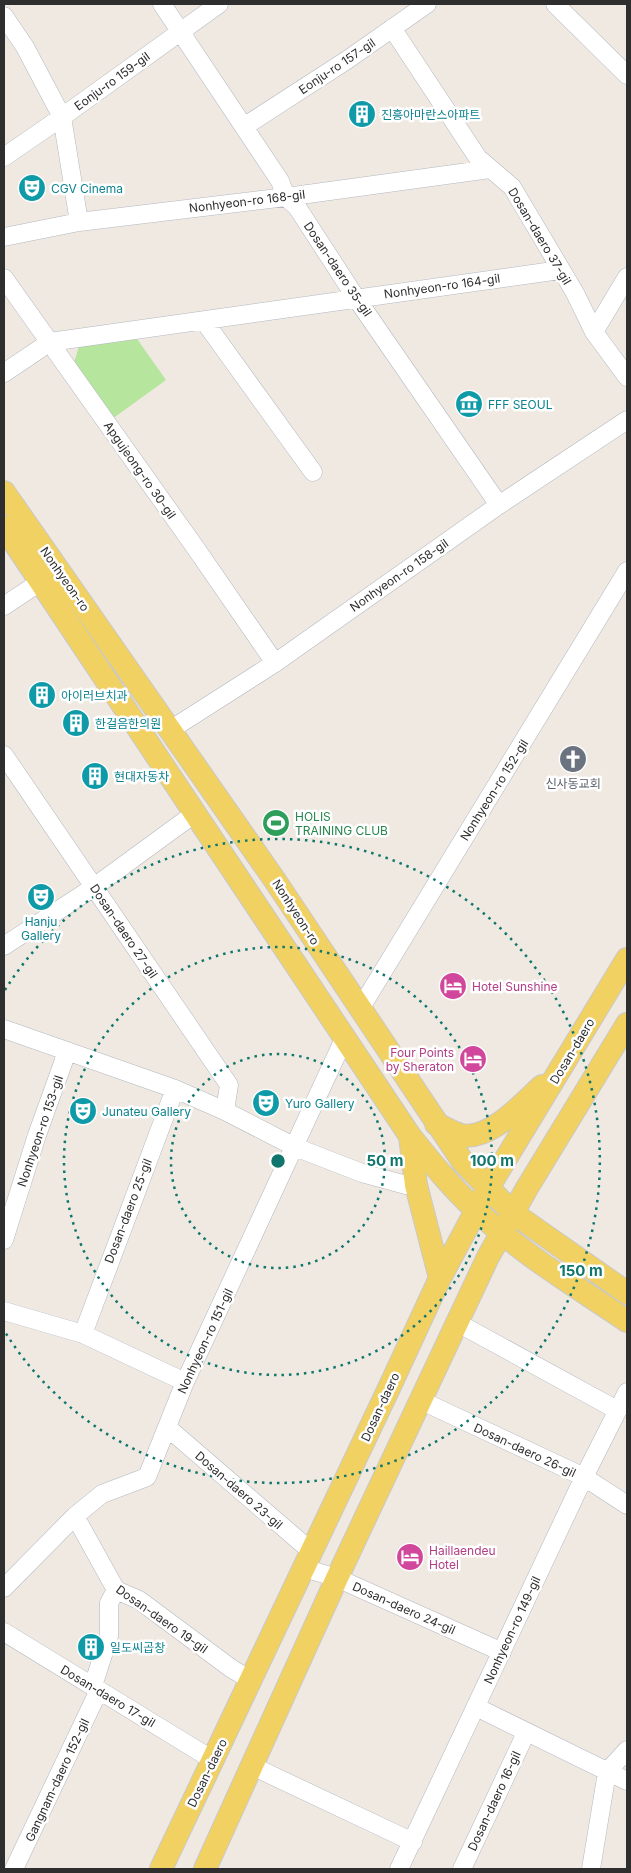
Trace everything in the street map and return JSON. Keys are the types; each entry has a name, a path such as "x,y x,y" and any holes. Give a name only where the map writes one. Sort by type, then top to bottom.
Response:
{"main road":[{"name":"Nonhyeon-ro","path":"4,492 274,879 462,1162 513,1213 627,1293"},
{"name":"Nonhyeon-ro","path":"4,527 410,1136 450,1184 502,1233 528,1254 627,1321"},
{"name":"Dosan-daero","path":"161,1869 440,1278 488,1188 627,960"},
{"path":"205,1869 456,1322 513,1213 627,1024"},
{"path":"436,1124 461,1135 473,1135 498,1125 560,1070"},
{"path":"410,1136 416,1185 440,1278"}],"street":[{"name":"Dosan-daero 35-gil","path":"162,4 245,126 280,181 286,197 296,207 356,298 500,505"},
{"name":"Eonju-ro 159-gil","path":"4,157 219,4"},
{"name":"Eonju-ro 157-gil","path":"245,126 427,4"},
{"path":"555,4 627,75"},
{"path":"4,16 25,47 62,117 79,222"},
{"name":"Dosan-daero 37-gil","path":"392,28 478,158 512,187 575,293 594,332 627,378"},
{"name":"Nonhyeon-ro 168-gil","path":"4,237 79,222 286,197 490,169"},
{"name":"Nonhyeon-ro 164-gil","path":"4,373 50,342 560,270"},
{"name":"Apgujeong-ro 30-gil","path":"4,278 275,663"},
{"path":"594,332 627,278"},
{"path":"204,321 312,472"},
{"name":"Nonhyeon-ro 158-gil","path":"170,730 275,663 500,505 627,420"},
{"name":"Nonhyeon-ro 152-gil","path":"360,1009 627,571"},
{"path":"4,606 40,582"},
{"name":"Dosan-daero 27-gil","path":"4,755 9,776 94,887 229,1085 225,1111"},
{"path":"4,946 94,887 194,814"},
{"path":"4,1029 175,1089 225,1111 295,1146 362,1173 406,1185 416,1185"},
{"name":"Nonhyeon-ro 151-gil","path":"4,1588 75,1516 102,1494 147,1477 185,1382 344,1039"},
{"name":"Nonhyeon-ro 153-gil","path":"4,1240 37,1135 67,1052"},
{"name":"Dosan-daero 25-gil","path":"82,1334 175,1089"},
{"path":"4,1312 82,1334 185,1382"},
{"path":"456,1322 618,1410"},
{"name":"Nonhyeon-ro 149-gil","path":"400,1869 584,1477 627,1392"},
{"name":"Dosan-daero 26-gil","path":"420,1400 584,1477 627,1504"},
{"name":"Dosan-daero 23-gil","path":"168,1428 308,1560"},
{"name":"Dosan-daero 19-gil","path":"75,1516 116,1590 139,1600 232,1669 251,1680"},
{"name":"Dosan-daero 24-gil","path":"308,1560 337,1578 502,1652"},
{"name":"Gangnam-daero 152-gil","path":"14,1869 96,1688 108,1636 109,1603 116,1590"},
{"name":"Dosan-daero 17-gil","path":"4,1632 213,1760"},
{"path":"476,1707 627,1781"},
{"name":"Dosan-daero 16-gil","path":"462,1869 526,1733"},
{"path":"591,1869 608,1772 627,1750"},
{"path":"252,1766 413,1842"},
{"path":"4,1866 7,1869"}],"green space":[{"path":"135,336 166,380 112,419 73,366 80,343"}],"place":[{"name":"진흥아마란스아파트","path":"362,114"},
{"name":"CGV Cinema","path":"32,188"},
{"name":"FFF SEOUL","path":"469,404"},
{"name":"아이러브치과","path":"42,695"},
{"name":"한걸음한의원","path":"76,723"},
{"name":"신사동교회","path":"573,759"},
{"name":"현대자동차","path":"95,776"},
{"name":"HOLIS TRAINING CLUB","path":"276,823"},
{"name":"Hanju Gallery","path":"41,897"},
{"name":"Hotel Sunshine","path":"453,986"},
{"name":"Four Points by Sheraton","path":"473,1059"},
{"name":"Yuro Gallery","path":"266,1103"},
{"name":"Junateu Gallery","path":"83,1111"},
{"name":"Haillaendeu Hotel","path":"410,1557"},
{"name":"일도씨곱창","path":"91,1647"}]}
